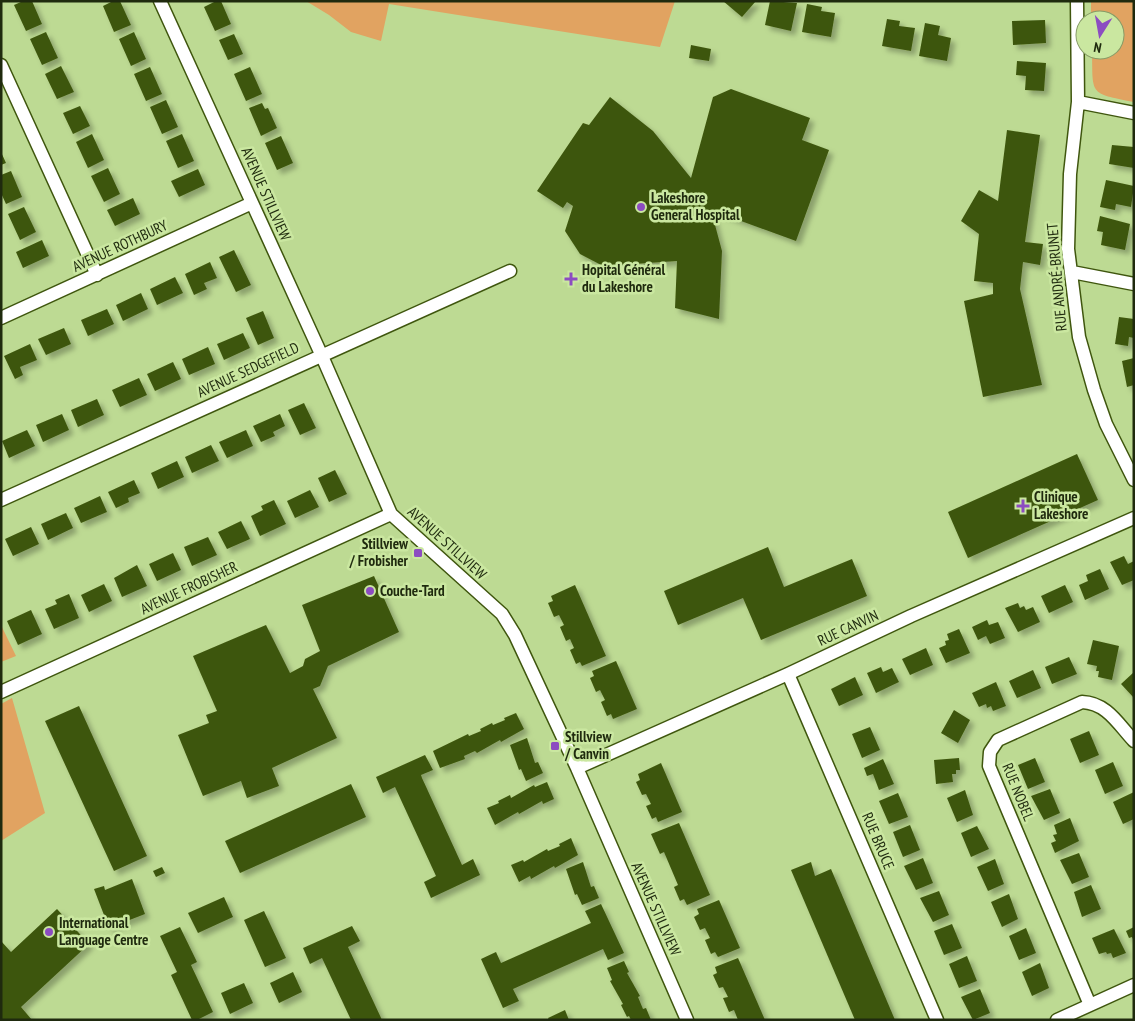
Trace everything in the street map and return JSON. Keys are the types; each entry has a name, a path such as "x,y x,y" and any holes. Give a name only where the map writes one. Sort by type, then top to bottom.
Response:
{"street":[{"name":"AVENUE STILLVIEW","path":"160,1 321,354 391,514 502,614 515,635 577,768 687,1020"},
{"name":"RUE ANDRÉ-BRUNET","path":"1077,1 1078,102 1068,214 1068,249 1079,337 1094,390 1106,424 1134,480"},
{"path":"1,65 97,275"},
{"path":"1078,102 1134,113"},
{"name":"AVENUE ROTHBURY","path":"1,318 252,203"},
{"name":"AVENUE SEDGEFIELD","path":"1,500 321,354 510,271"},
{"path":"1072,272 1134,284"},
{"name":"AVENUE FROBISHER","path":"1,692 391,514"},
{"name":"RUE CANVIN","path":"577,768 788,674 911,616 1134,518"},
{"name":"RUE BRUCE","path":"788,674 937,1020"},
{"name":"RUE NOBEL","path":"1090,1005 989,766 990,752 998,740 1082,702 1095,702 1105,709 1134,741"},
{"path":"1058,1020 1134,985"}],"shaded area":[{"path":"306,1 675,1 660,47 389,4 381,41 351,32 329,15"},
{"path":"1091,1 1134,1 1134,102 1108,96 1096,90 1093,76 1092,60 1125,60 1125,10 1091,10"},
{"path":"1,625 16,656 1,662"},
{"path":"12,698 45,813 1,841 1,704"}],"building":[{"path":"23,1 32,1 42,24 26,31 14,5"},
{"path":"113,1 120,1 131,25 114,32 103,6"},
{"path":"216,1 221,1 231,24 215,31 204,7"},
{"path":"723,1 756,1 742,17"},
{"path":"770,1 797,3 791,31 765,25"},
{"path":"807,4 822,7 821,11 835,13 831,37 802,32"},
{"path":"887,19 900,21 899,26 915,28 911,51 882,46"},
{"path":"1045,20 1046,43 1013,45 1012,21"},
{"path":"925,23 940,26 938,35 951,38 947,61 919,56"},
{"path":"46,32 58,58 42,65 30,39"},
{"path":"134,32 146,59 131,66 119,39"},
{"path":"234,34 243,54 228,60 219,40"},
{"path":"691,45 711,49 709,61 689,58"},
{"path":"1017,61 1046,63 1044,91 1025,90 1026,76 1016,75"},
{"path":"61,66 74,92 57,99 45,74"},
{"path":"150,67 162,94 146,101 134,74"},
{"path":"250,67 262,94 246,101 234,74"},
{"name":"Lakeshore General Hospital","path":"731,89 810,118 802,140 829,150 796,241 711,210 722,251 719,319 675,308 677,261 603,266 580,254 565,231 573,206 567,202 563,208 537,191 583,123 589,125 610,97 653,131 691,178 713,97"},
{"path":"166,100 178,127 162,134 150,107"},
{"path":"262,103 265,109 268,108 277,128 261,136 249,108"},
{"path":"80,106 90,126 73,134 63,113"},
{"path":"1007,130 1040,135 1025,242 1043,244 1040,265 1023,262 1020,289 1042,385 983,397 964,301 993,294 993,283 974,281 979,234 961,221 979,190 998,201"},
{"path":"92,134 104,160 88,168 76,142"},
{"path":"182,134 194,161 178,168 166,141"},
{"path":"281,136 293,163 277,170 265,143"},
{"path":"1112,145 1134,147 1134,168 1109,164"},
{"path":"1,152 6,163 1,165"},
{"path":"108,168 120,194 104,202 91,176"},
{"path":"198,169 205,185 179,197 171,181"},
{"path":"11,171 22,197 6,204 1,193 1,175"},
{"path":"1106,180 1134,186 1131,207 1116,204 1115,210 1100,207"},
{"path":"133,198 140,214 115,226 107,210"},
{"path":"24,207 36,232 20,240 8,214"},
{"path":"1100,216 1130,224 1125,250 1101,245 1103,232 1097,231"},
{"path":"42,240 49,256 23,268 16,252"},
{"path":"234,250 251,285 236,292 219,257"},
{"path":"210,262 217,278 204,283 207,289 194,295 185,274"},
{"path":"175,277 183,293 157,305 150,289"},
{"path":"141,293 148,309 123,321 116,305"},
{"path":"107,309 114,324 88,336 81,320"},
{"path":"263,311 274,338 258,345 246,318"},
{"path":"1119,317 1134,319 1134,338 1129,337 1128,346 1115,344"},
{"path":"64,328 71,344 46,355 38,339"},
{"path":"243,333 250,348 224,360 217,344"},
{"path":"30,344 37,360 20,367 23,375 15,379 4,356"},
{"path":"208,347 215,364 189,375 182,359"},
{"path":"1134,358 1134,385 1127,387 1122,361"},
{"path":"173,362 181,379 155,391 147,374"},
{"path":"139,378 147,395 120,407 112,390"},
{"path":"97,399 104,415 78,427 71,410"},
{"path":"304,403 316,428 300,435 288,410"},
{"path":"62,414 69,430 43,442 36,425"},
{"path":"280,414 285,426 273,432 275,436 261,442 253,426"},
{"path":"27,430 35,446 9,458 2,441"},
{"path":"246,430 253,446 227,458 219,442"},
{"path":"211,445 219,461 192,473 185,457"},
{"name":"Clinique Lakeshore","path":"1077,454 1098,500 968,558 948,512"},
{"path":"177,461 184,477 158,489 151,473"},
{"path":"335,470 347,494 329,502 318,478"},
{"path":"134,480 140,493 128,498 129,502 116,508 108,492"},
{"path":"310,490 319,507 295,518 287,501"},
{"path":"100,496 107,512 81,523 74,508"},
{"path":"274,500 286,524 260,536 251,516 263,510 261,506"},
{"path":"66,513 73,528 48,540 41,524"},
{"path":"241,521 250,539 227,549 218,532"},
{"path":"31,527 39,544 13,556 5,539"},
{"path":"208,537 217,555 192,566 184,547"},
{"path":"768,547 784,587 852,559 867,596 761,640 743,598 678,625 664,591"},
{"path":"173,553 181,570 157,581 149,564"},
{"path":"1124,556 1128,564 1134,561 1134,580 1122,585 1110,562"},
{"path":"137,565 147,586 122,597 114,578"},
{"path":"1100,569 1109,589 1085,600 1079,585 1088,581 1086,575"},
{"path":"374,576 399,632 328,666 320,686 313,689 337,738 272,768 279,786 247,798 241,781 203,796 178,735 209,723 206,715 217,711 193,656 266,625 290,673 303,666 305,659 320,651 302,605"},
{"path":"104,584 112,601 89,612 81,595"},
{"path":"575,585 606,656 582,666 580,662 576,664 570,650 574,648 570,639 566,641 560,627 564,625 559,615 554,617 548,603 553,601 551,596"},
{"path":"1065,585 1073,602 1049,613 1041,596"},
{"path":"69,594 79,618 54,629 45,609 57,604 55,600"},
{"path":"1018,603 1020,608 1024,606 1026,610 1033,607 1040,622 1018,632 1005,608"},
{"path":"31,610 42,634 18,645 7,621"},
{"path":"987,620 989,625 998,622 1005,638 990,644 986,636 978,640 972,627"},
{"path":"959,629 970,653 946,663 939,648 946,645 945,641 949,640 947,634"},
{"path":"1093,640 1119,646 1112,680 1098,677 1099,671 1096,671 1097,666 1087,664"},
{"path":"926,648 933,665 910,675 902,659"},
{"path":"1069,657 1077,674 1052,684 1045,667"},
{"path":"616,661 637,709 613,719 611,714 607,716 601,702 605,700 600,690 596,692 590,678 594,676 592,671"},
{"path":"881,667 883,672 892,668 899,682 876,693 867,673"},
{"path":"1033,670 1041,688 1017,698 1009,681"},
{"path":"1134,672 1134,698 1121,684"},
{"path":"855,677 863,695 839,706 831,689"},
{"path":"996,682 1006,706 993,711 991,706 987,708 986,704 979,707 972,693"},
{"path":"79,706 147,856 114,871 45,721"},
{"path":"954,710 970,720 958,743 941,733"},
{"path":"516,713 524,729 477,753 475,751 464,756 465,759 440,768 433,751 468,734 469,736 481,731 480,729 492,723 493,725 505,720 504,718"},
{"path":"870,727 880,750 862,758 852,734"},
{"path":"1089,731 1099,755 1080,763 1070,739"},
{"path":"527,738 535,763 538,762 543,773 526,781 521,769 519,770 510,745"},
{"path":"425,755 433,770 421,775 422,778 462,865 473,859 480,875 431,898 424,882 436,876 395,787 383,793 376,777"},
{"path":"959,758 960,770 956,770 956,774 952,774 953,782 936,784 934,760"},
{"path":"1035,758 1045,782 1028,789 1018,765"},
{"path":"883,759 894,784 879,790 873,774 867,776 864,768"},
{"path":"1113,762 1123,786 1105,794 1095,770"},
{"path":"661,763 682,812 658,822 656,817 652,819 646,806 651,804 646,794 642,795 636,782 640,780 638,774"},
{"path":"547,782 554,799 543,804 542,801 495,825 487,808 499,803 498,801 510,795 511,798 534,785 535,787"},
{"path":"351,784 366,817 240,873 225,841"},
{"path":"1050,789 1060,813 1044,820 1031,796"},
{"path":"965,790 973,815 957,822 947,798"},
{"path":"1134,792 1134,819 1123,824 1113,802"},
{"path":"898,793 908,817 889,824 879,801"},
{"path":"1070,818 1079,841 1055,853 1051,843 1056,841 1053,835 1057,834 1054,825"},
{"path":"679,823 710,895 687,905 684,899 680,901 674,887 678,885 664,852 660,854 651,834"},
{"path":"910,825 920,850 903,857 893,832"},
{"path":"977,826 989,849 971,857 961,833"},
{"path":"571,838 578,855 531,879 530,876 519,882 511,865 523,860 524,862 547,849 548,851 560,846 559,844"},
{"path":"1079,853 1089,877 1072,884 1060,860"},
{"path":"923,858 933,883 916,890 904,866"},
{"path":"995,859 1004,884 988,891 977,867"},
{"path":"583,862 591,887 594,886 599,898 582,905 577,894 575,895 566,869"},
{"path":"811,862 815,876 831,869 895,1020 855,1020 791,870"},
{"path":"162,867 165,873 156,877 153,871"},
{"path":"132,879 145,914 109,928 94,889 104,886 105,890"},
{"path":"1091,885 1101,909 1082,917 1074,892"},
{"path":"939,891 949,915 933,922 920,898"},
{"path":"1009,894 1018,919 1002,927 991,902"},
{"path":"224,897 233,917 198,933 188,913"},
{"path":"719,900 740,948 718,957 715,952 711,954 705,940 710,938 705,928 700,930 694,917 699,914 697,909"},
{"path":"601,904 624,953 608,960 603,949 513,989 519,1001 503,1008 481,959 496,952 501,963 591,923 585,911"},
{"path":"57,909 89,944 21,1007 32,1020 1,1020 1,941 11,952"},
{"path":"264,911 286,958 265,967 244,920"},
{"path":"952,924 962,948 944,955 934,931"},
{"path":"352,926 360,941 348,947 382,1020 351,1020 322,958 310,964 303,948"},
{"path":"180,927 197,962 191,965 213,1012 197,1020 192,1020 171,975 177,972 160,936"},
{"path":"1134,927 1134,941 1132,937 1129,938 1126,931"},
{"path":"1026,928 1036,953 1019,960 1009,936"},
{"path":"1114,929 1126,953 1113,958 1111,953 1099,954 1092,938"},
{"path":"967,956 977,981 959,988 949,964"},
{"path":"738,958 765,1020 738,1020 734,1010 729,1012 723,998 728,997 723,987 719,988 713,975 717,973 715,967"},
{"path":"624,961 629,972 627,973 640,996 638,997 643,1009 646,1008 651,1020 631,1020 629,1016 627,1017 621,1005 623,1004 610,981 612,980 607,968"},
{"path":"1040,963 1049,988 1032,996 1022,972"},
{"path":"293,972 302,992 279,1003 270,983"},
{"path":"244,983 253,1003 230,1014 221,993"},
{"path":"980,989 990,1013 973,1020 961,997"},
{"path":"565,1010 569,1020 549,1020 548,1018"}],"place":[{"name":"Lakeshore General Hospital","path":"641,207"},
{"name":"Hopital Général du Lakeshore","path":"571,279"},
{"name":"Clinique Lakeshore","path":"1023,506"},
{"name":"Stillview / Frobisher","path":"418,553"},
{"name":"Couche-Tard","path":"370,591"},
{"name":"Stillview / Canvin","path":"555,746"},
{"name":"International Language Centre","path":"49,932"}]}
